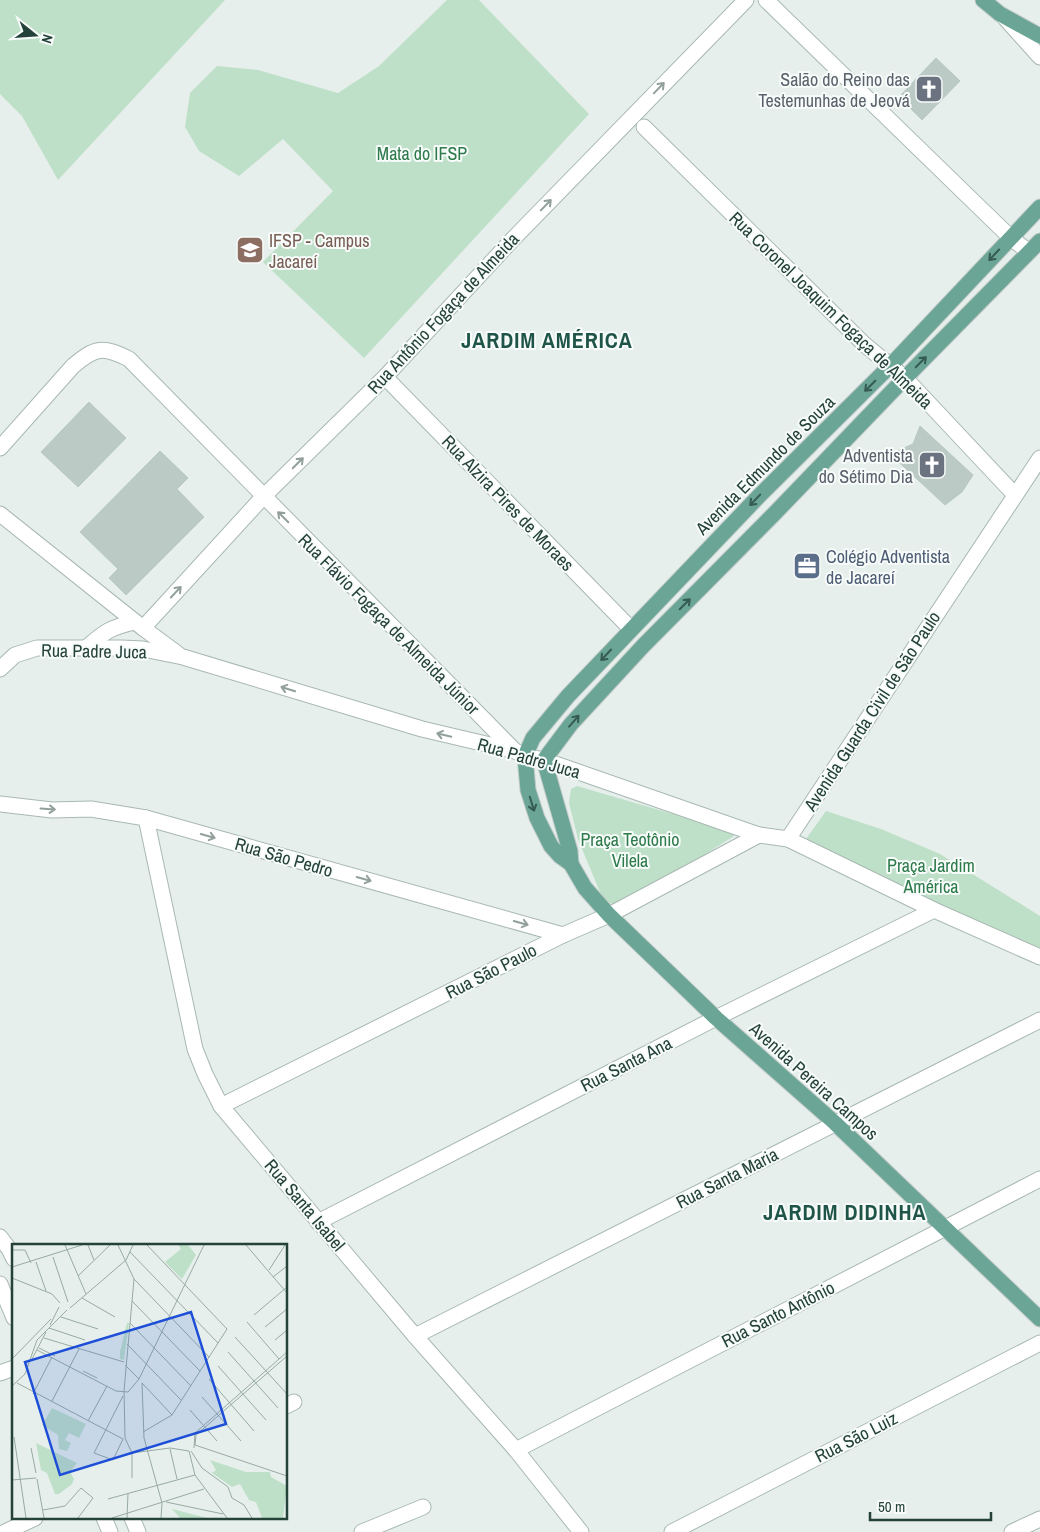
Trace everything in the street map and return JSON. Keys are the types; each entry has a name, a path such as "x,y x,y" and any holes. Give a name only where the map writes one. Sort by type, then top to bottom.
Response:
{"main road":[{"path":"983,0 1000,14 1040,36"},
{"name":"Avenida Edmundo de Souza","path":"520,753 568,696 631,629 759,496 891,365 1040,208"},
{"path":"544,760 571,724 643,646 776,513 1040,241"},
{"name":"Avenida Pereira Campos","path":"520,753 528,790 537,818 551,846 571,864 585,888 609,915 716,1018 835,1123 1040,1319"},
{"name":"Avenida Pereira Campos","path":"544,760 570,850 571,864"}],"street":[{"name":"Rua Antônio Fogaça de Almeida","path":"139,625 263,497 386,377 512,240 746,0"},
{"path":"766,0 1011,238 1029,252"},
{"path":"1000,14 1040,57"},
{"name":"Rua Coronel Joaquim Fogaça de Almeida","path":"644,127 864,344 905,378 1015,495"},
{"name":"Rua Flávio Fogaça de Almeida Júnior","path":"0,448 73,366 85,356 100,349 114,351 129,359 263,497 520,753"},
{"name":"Rua Alzira Pires de Moraes","path":"386,377 631,629"},
{"name":"Avenida Guarda Civil de São Paulo","path":"788,839 1040,458"},
{"path":"0,514 183,658"},
{"path":"86,648 101,634 116,626 139,625"},
{"name":"Rua Padre Juca","path":"0,669 15,655 37,648 101,647 143,649 183,658 422,730 544,760 759,835 788,839 934,910 1040,957"},
{"name":"Rua São Pedro","path":"0,804 52,810 92,809 146,818 563,935"},
{"name":"Rua Santa Isabel","path":"146,818 195,1049 221,1106 415,1336 516,1450 581,1532"},
{"name":"Rua São Paulo","path":"221,1106 563,935 609,915 759,835"},
{"name":"Rua Santa Ana","path":"318,1222 716,1018 934,910"},
{"name":"Rua Santa Maria","path":"415,1336 1040,1020"},
{"name":"Rua Santo Antônio","path":"516,1450 1040,1179"},
{"path":"0,1237 12,1256"},
{"path":"0,1284 12,1313"},
{"name":"Rua São Luiz","path":"672,1532 1040,1343"},
{"path":"0,1373 12,1369"},
{"path":"362,1532 423,1507"},
{"path":"1012,1532 1040,1518"},
{"path":"5,1532 31,1520"},
{"path":"105,1520 110,1532"},
{"path":"133,1520 138,1532"}],"green space":[{"path":"0,0 225,0 58,180 22,116 0,94"},
{"name":"Mata do IFSP","path":"447,0 479,0 589,114 364,358 263,262 333,191 283,139 239,176 199,151 185,127 190,93 217,66 258,70 338,93 379,66"},
{"name":"Praça Teotônio Vilela","path":"577,786 731,831 734,836 626,904 613,905 602,897 578,839 569,803 571,789"},
{"name":"Praça Jardim América","path":"826,811 881,829 940,854 1040,916 1040,951 944,909 806,839"}],"building":[{"name":"Salão do Reino das Testemunhas de Jeová","path":"936,58 960,81 922,120 899,97"},
{"path":"89,402 126,438 78,487 41,452"},
{"name":"Adventista do Sétimo Dia","path":"920,426 973,475 962,492 945,505 890,454 913,444"},
{"path":"160,451 188,478 177,489 204,517 126,595 109,578 118,569 80,532"}],"place":[{"name":"Salão do Reino das Testemunhas de Jeová","path":"929,89"},
{"name":"IFSP - Campus Jacareí","path":"250,250"},
{"name":"Adventista do Sétimo Dia","path":"932,465"},
{"name":"Colégio Adventista de Jacareí","path":"807,566"}],"district":[{"name":"JARDIM AMÉRICA","path":"547,340"},
{"name":"JARDIM DIDINHA","path":"845,1212"}]}
